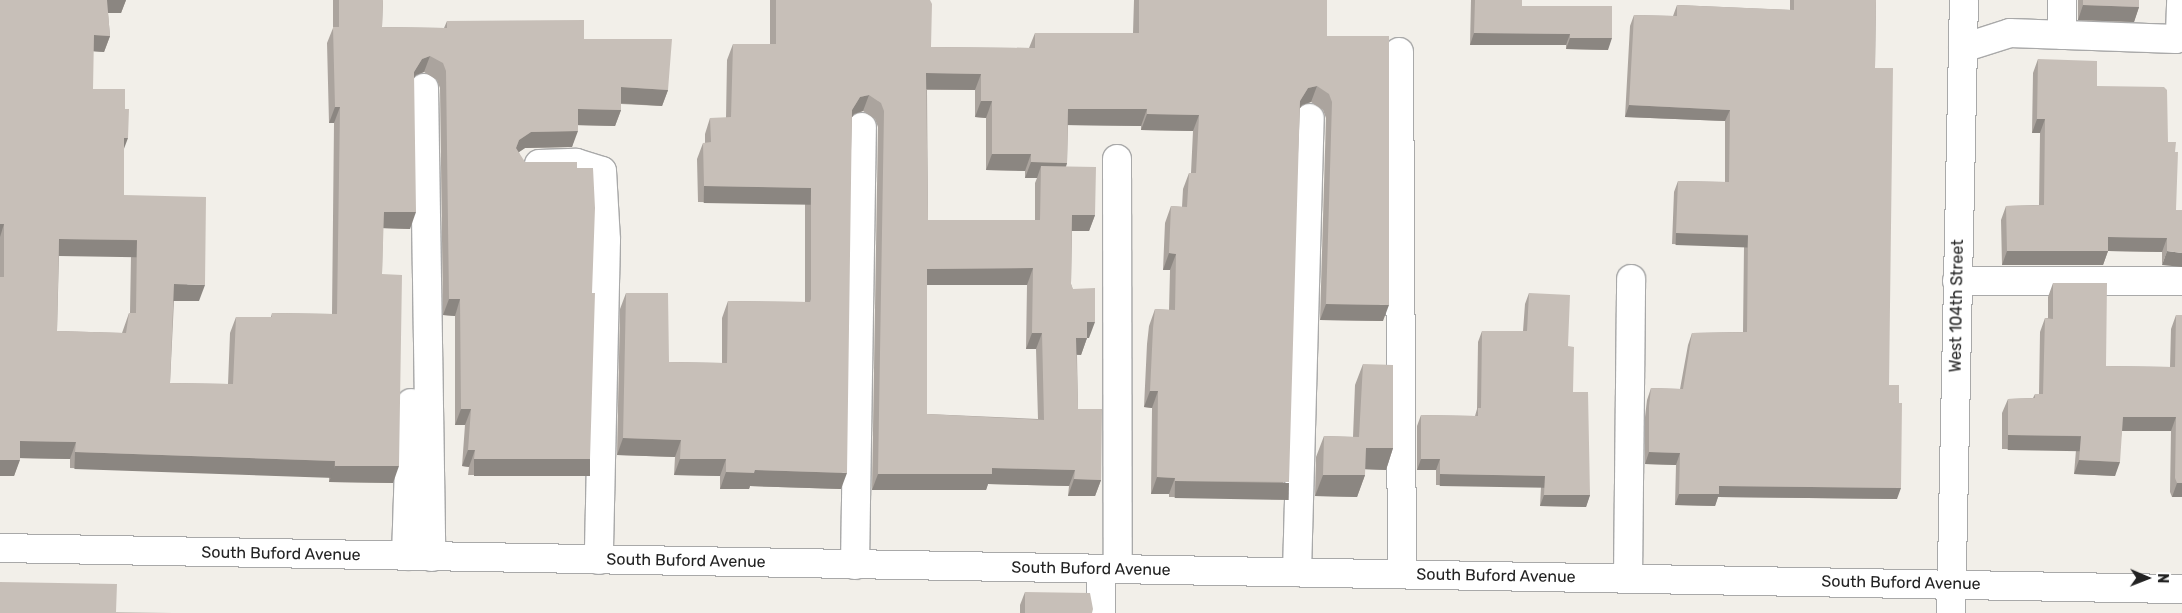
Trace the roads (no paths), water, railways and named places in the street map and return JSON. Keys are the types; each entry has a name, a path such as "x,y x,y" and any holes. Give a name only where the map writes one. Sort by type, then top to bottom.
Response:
{"street":[{"name":"West 104th Street","path":"1951,613 1964,0"},
{"path":"2062,0 2062,35"},
{"path":"1963,48 2010,33 2176,39 2180,34 2181,0"},
{"path":"1399,52 1402,574"},
{"path":"418,557 424,88"},
{"path":"1297,572 1310,118"},
{"path":"855,565 862,127"},
{"path":"1101,613 1109,569 1117,159"},
{"path":"526,164 576,163 602,171 606,240 599,560"},
{"path":"412,238 418,557"},
{"path":"1628,578 1631,279"},
{"path":"1958,281 2182,281"},
{"name":"South Buford Avenue","path":"0,548 2182,589"}]}
